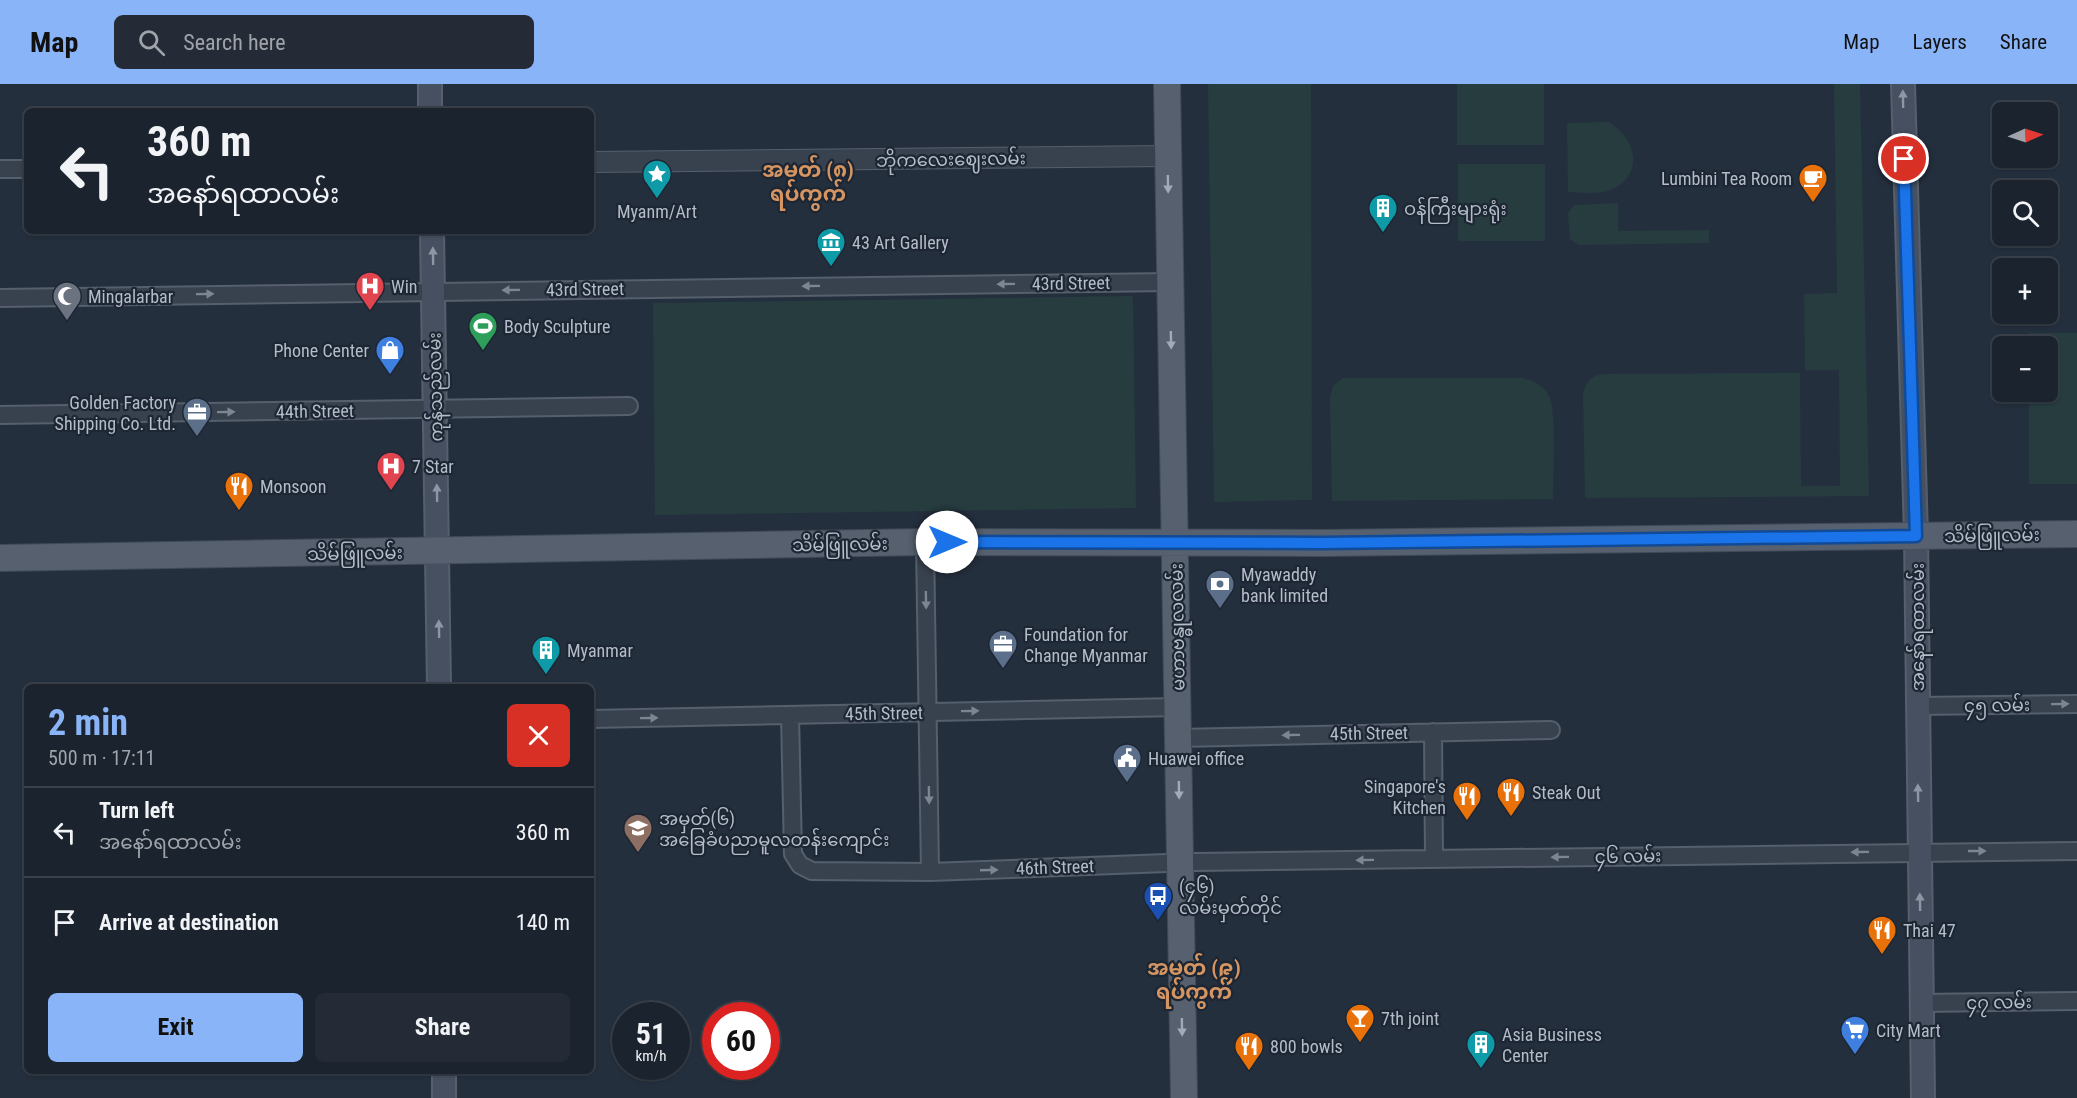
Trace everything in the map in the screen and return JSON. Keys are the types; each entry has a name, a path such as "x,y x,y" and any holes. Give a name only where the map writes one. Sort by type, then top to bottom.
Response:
{"main road":[{"path":"430,84 430,108"},
{"name":"မဟာဗန္ဓုလလမ်း","path":"1167,84 1178,707 1185,737 1184,1098"},
{"name":"အနော်ရထာလမ်း","path":"1903,84 1916,536 1923,1098"},
{"name":"ကုန်သည်လမ်း","path":"432,234 439,684"},
{"name":"သိမ်ဖြူလမ်း","path":"0,558 925,542 1175,543 2077,534"},
{"path":"444,1074 444,1098"}],"street":[{"name":"ဘိုကလေးဈေးလမ်း","path":"594,162 1168,156"},
{"path":"0,169 24,169"},
{"name":"43rd Street","path":"0,298 1170,282"},
{"name":"44th Street","path":"0,415 629,406"},
{"path":"925,542 930,872"},
{"name":"၄၅ လမ်း","path":"1917,706 2077,704"},
{"name":"45th Street","path":"594,719 1178,707"},
{"name":"46th Street","path":"790,715 792,854 800,865 812,871 930,872 1186,863"},
{"path":"1433,732 1551,730"},
{"name":"45th Street","path":"1185,737 1433,732 1434,859"},
{"name":"၄၆ လမ်း","path":"1186,863 2077,851"},
{"name":"၄၇ လမ်း","path":"1922,1003 2077,1001"}],"green space":[{"path":"1208,84 1311,84 1312,500 1214,502"},
{"path":"1457,84 1544,84 1544,145 1457,145"},
{"path":"1834,84 1860,84 1869,496 1585,498 1583,393 1591,379 1606,374 1800,373 1801,486 1840,486 1839,370 1805,370 1804,294 1837,293"},
{"path":"1608,122 1618,129 1631,147 1633,157 1629,176 1621,184 1606,192 1568,192 1567,123"},
{"path":"1458,164 1545,164 1545,241 1458,241"},
{"path":"1618,203 1618,231 1709,230 1709,243 1579,245 1570,239 1568,213 1574,205"},
{"path":"1133,296 1136,508 655,515 653,303"},
{"path":"2029,333 2077,333 2077,484 2029,484 2029,402 2058,402 2058,336 2029,336"},
{"path":"1343,378 1523,378 1538,384 1549,396 1553,415 1553,499 1332,501 1330,397 1333,386"}],"place":[{"name":"Myanm/Art","path":"657,200"},
{"name":"Lumbini Tea Room","path":"1813,204"},
{"name":"ဝန်ကြီးများရုံး","path":"1383,234"},
{"name":"43 Art Gallery","path":"831,268"},
{"name":"Win","path":"370,312"},
{"name":"Mingalarbar","path":"67,322"},
{"name":"Body Sculpture","path":"483,352"},
{"name":"Phone Center","path":"390,376"},
{"name":"Golden Factory Shipping Co. Ltd.","path":"197,438"},
{"name":"7 Star","path":"391,492"},
{"name":"Monsoon","path":"239,512"},
{"name":"Myawaddy bank limited","path":"1220,610"},
{"name":"Foundation for Change Myanmar","path":"1003,670"},
{"name":"Myanmar","path":"546,676"},
{"name":"Huawei office","path":"1127,784"},
{"name":"Steak Out","path":"1511,818"},
{"name":"Singapore's Kitchen","path":"1467,822"},
{"name":"အမှတ်(၆) အခြေခံပညာမူလတန်းကျောင်း","path":"638,854"},
{"name":"(၄၆) လမ်းမှတ်တိုင်","path":"1158,922"},
{"name":"Thai 47","path":"1882,956"},
{"name":"7th joint","path":"1360,1044"},
{"name":"City Mart","path":"1855,1056"},
{"name":"Asia Business Center","path":"1481,1070"},
{"name":"800 bowls","path":"1249,1072"}],"district":[{"name":"အမှတ် (၈) ရပ်ကွက်","path":"808,182"},
{"name":"အမှတ် (၉) ရပ်ကွက်","path":"1194,980"}],"route":[{"path":"947,542 1323,543 1916,536 1904,159"}]}
